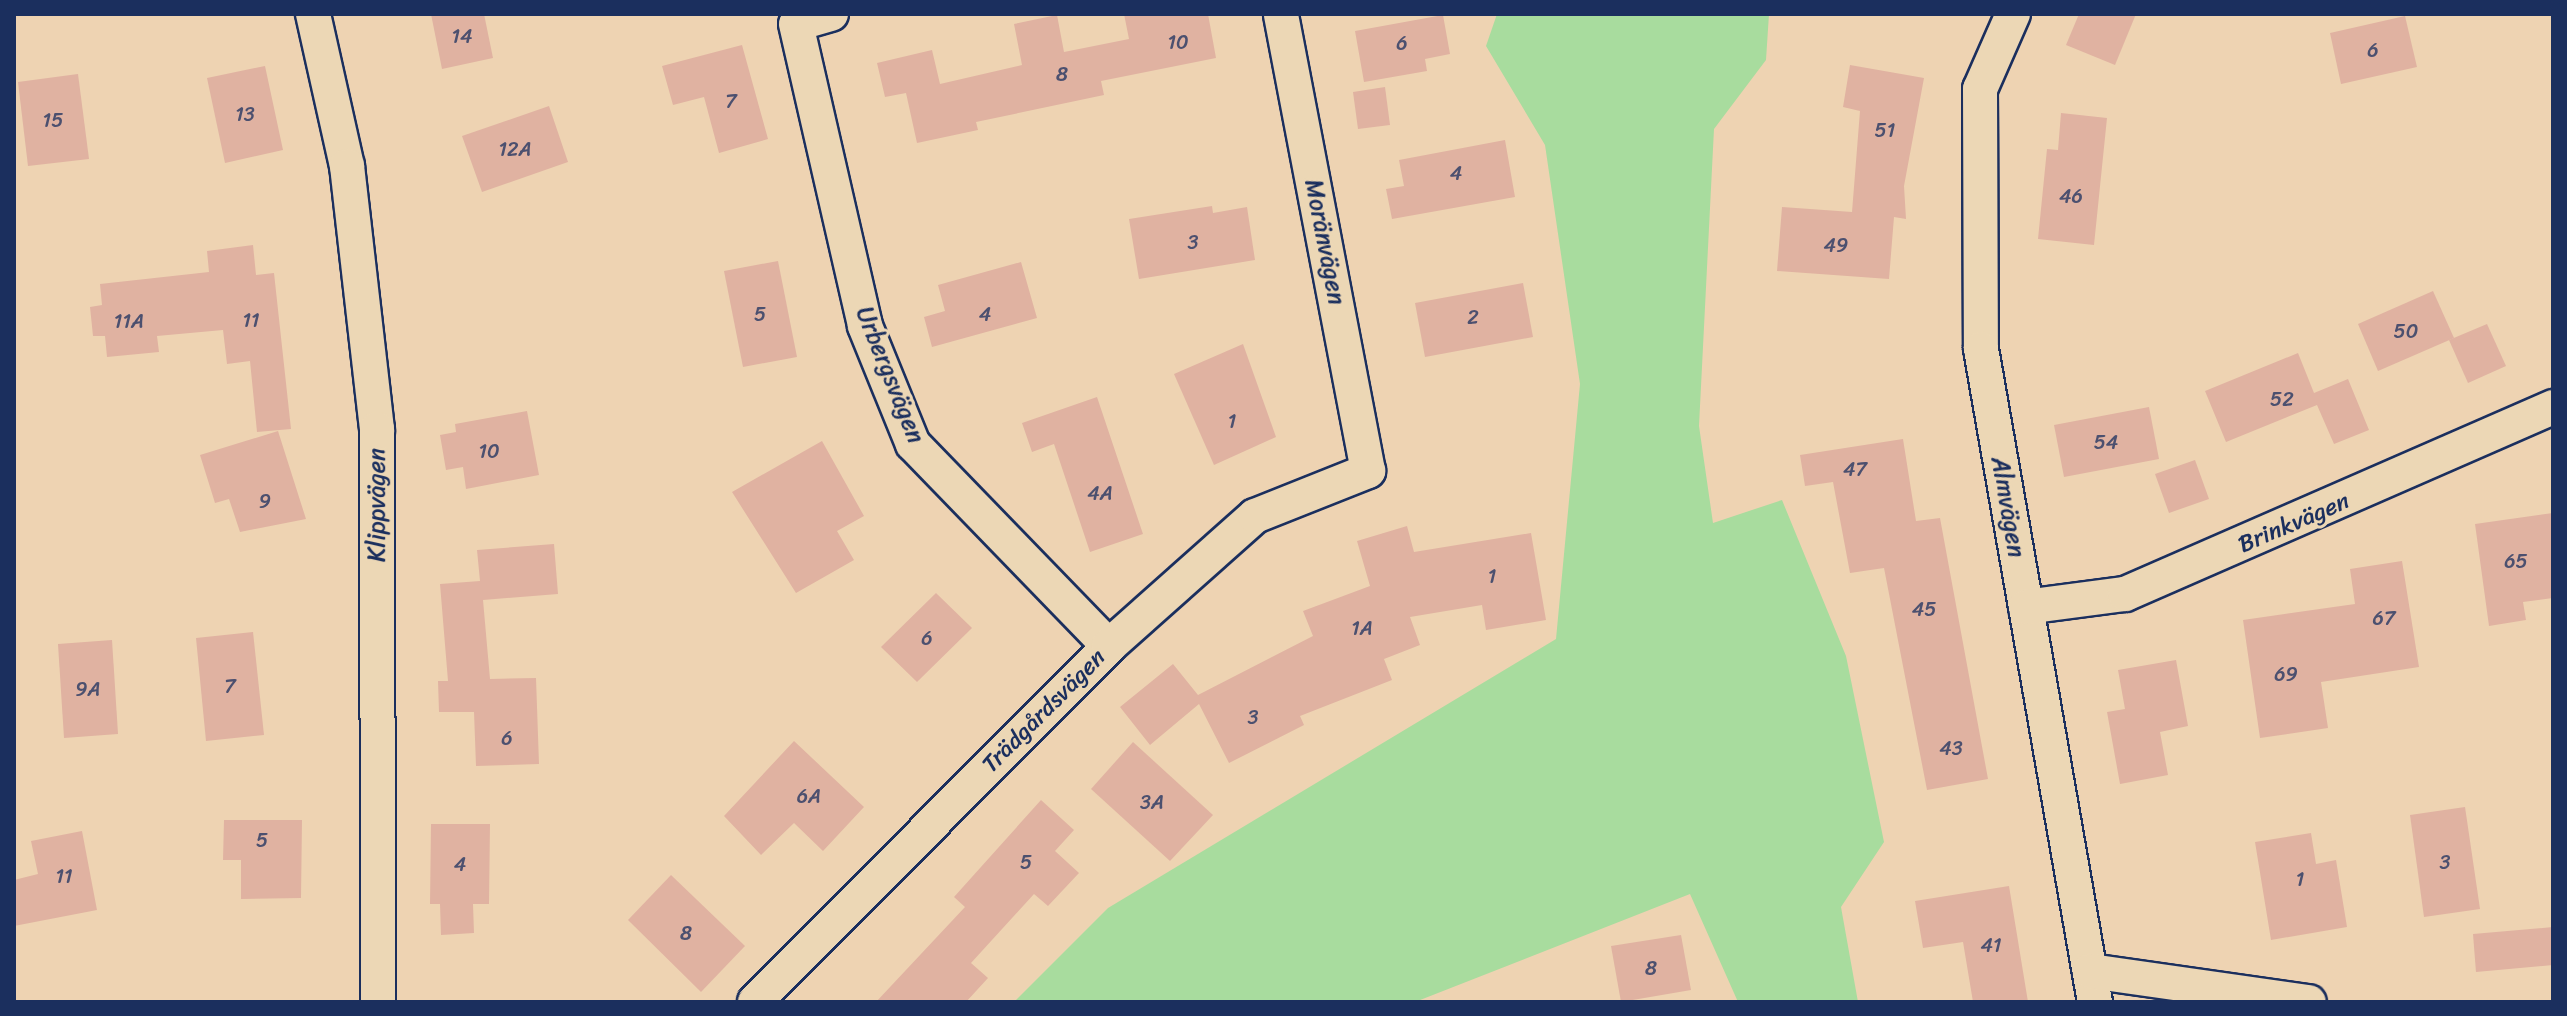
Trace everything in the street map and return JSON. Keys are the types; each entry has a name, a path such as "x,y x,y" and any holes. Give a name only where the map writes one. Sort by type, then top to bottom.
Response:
{"street":[{"name":"Klippvägen","path":"313,14 347,166 377,429 378,1002"},
{"name":"Urbergsvägen","path":"831,14 796,24 865,326 913,444 1109,646"},
{"name":"Moränvägen","path":"1281,14 1368,471"},
{"name":"Almvägen","path":"2013,14 1980,89 1981,349 2093,986"},
{"name":"Brinkvägen","path":"2026,607 2125,594 2553,407"},
{"name":"Trädgårdsvägen","path":"755,1002 1109,646 1255,516 1368,471"},
{"path":"2093,986 2309,1002"}],"green space":[{"path":"1497,14 1769,14 1766,60 1714,129 1699,426 1713,523 1782,500 1846,656 1884,842 1841,907 1858,1002 1738,1002 1690,894 1415,1002 1014,1002 1108,908 1556,639 1580,384 1545,145 1486,46"}],"building":[{"path":"431,14 484,14 493,58 442,69"},
{"path":"1124,14 1208,14 1216,58 1101,81 1104,95 976,122 978,130 917,143 906,93 885,97 877,63 932,50 940,84 1022,65 1014,24 1057,15 1064,52 1129,39"},
{"path":"2079,14 2136,14 2115,65 2066,45"},
{"path":"1443,15 1450,54 1425,59 1427,71 1364,82 1355,31"},
{"path":"2405,16 2417,67 2341,84 2330,33"},
{"path":"742,45 768,139 719,153 704,97 673,105 662,66"},
{"path":"1850,65 1924,78 1904,186 1906,219 1894,217 1889,279 1777,271 1782,207 1852,212 1860,111 1843,107"},
{"path":"265,66 283,150 225,163 207,78"},
{"path":"78,74 89,159 28,166 18,82"},
{"path":"1385,87 1390,125 1358,129 1353,92"},
{"path":"549,106 568,162 482,192 462,136"},
{"path":"2061,113 2107,118 2094,245 2038,239 2047,149 2058,150"},
{"path":"1505,140 1515,197 1392,219 1386,189 1404,186 1399,160"},
{"path":"1212,206 1213,213 1247,207 1255,260 1139,279 1129,219"},
{"path":"253,245 256,275 274,273 291,429 257,432 250,361 227,364 223,330 157,336 159,352 107,357 105,336 93,336 90,307 102,305 100,284 209,272 207,251"},
{"path":"778,261 797,357 743,367 724,271"},
{"path":"1021,262 1037,318 932,347 924,317 945,311 938,285"},
{"path":"1523,283 1533,337 1425,357 1415,303"},
{"path":"2433,291 2454,338 2378,371 2358,324"},
{"path":"2487,324 2506,366 2468,383 2449,340"},
{"path":"1243,344 1276,437 1214,465 1174,374"},
{"path":"2298,353 2314,393 2348,379 2369,430 2334,444 2317,405 2226,442 2205,391"},
{"path":"1097,397 1143,534 1090,552 1054,444 1032,452 1022,423"},
{"path":"2149,407 2159,459 2064,477 2054,425"},
{"path":"527,411 539,475 466,489 463,467 446,470 440,435 456,432 455,424"},
{"path":"278,431 306,519 240,532 229,499 215,503 200,455"},
{"path":"1903,439 1916,521 1940,518 1988,779 1927,790 1884,568 1850,573 1833,482 1805,486 1800,455"},
{"path":"822,441 864,516 837,531 854,560 796,593 732,492"},
{"path":"2195,460 2209,499 2169,513 2155,474"},
{"path":"2553,513 2553,598 2523,602 2526,620 2489,626 2475,524"},
{"path":"1407,526 1414,552 1531,533 1546,620 1486,630 1482,605 1410,617 1420,645 1384,659 1392,680 1300,716 1304,725 1229,763 1199,704 1150,745 1120,707 1173,664 1198,695 1313,636 1303,611 1370,586 1357,541"},
{"path":"554,544 558,594 483,600 490,679 536,678 539,764 476,766 474,712 439,712 438,681 448,681 440,584 480,581 477,550"},
{"path":"2402,561 2419,667 2321,682 2328,728 2260,738 2243,620 2355,604 2350,569"},
{"path":"936,593 972,628 917,682 881,647"},
{"path":"253,632 264,735 206,741 196,638"},
{"path":"112,640 118,734 64,738 58,644"},
{"path":"2176,660 2188,726 2160,732 2168,775 2120,784 2107,712 2125,709 2118,670"},
{"path":"794,741 864,807 823,851 794,823 761,855 724,816"},
{"path":"1133,742 1213,815 1170,861 1091,789"},
{"path":"1041,800 1074,830 1055,851 1079,873 1048,906 1034,894 971,963 988,978 966,1002 876,1002 965,907 954,897"},
{"path":"2465,807 2480,909 2424,917 2410,815"},
{"path":"224,820 302,820 301,898 241,899 241,860 223,860"},
{"path":"431,824 490,824 489,904 473,904 474,933 441,935 440,904 430,904"},
{"path":"82,831 97,910 14,926 14,880 38,874 31,841"},
{"path":"2311,833 2316,864 2336,860 2347,927 2271,940 2255,842"},
{"path":"671,875 745,946 701,992 628,920"},
{"path":"2009,886 2028,1002 1973,1002 1963,942 1923,948 1915,901"},
{"path":"2553,927 2553,965 2476,972 2473,934"},
{"path":"1681,935 1691,990 1621,1002 1611,946"}]}
